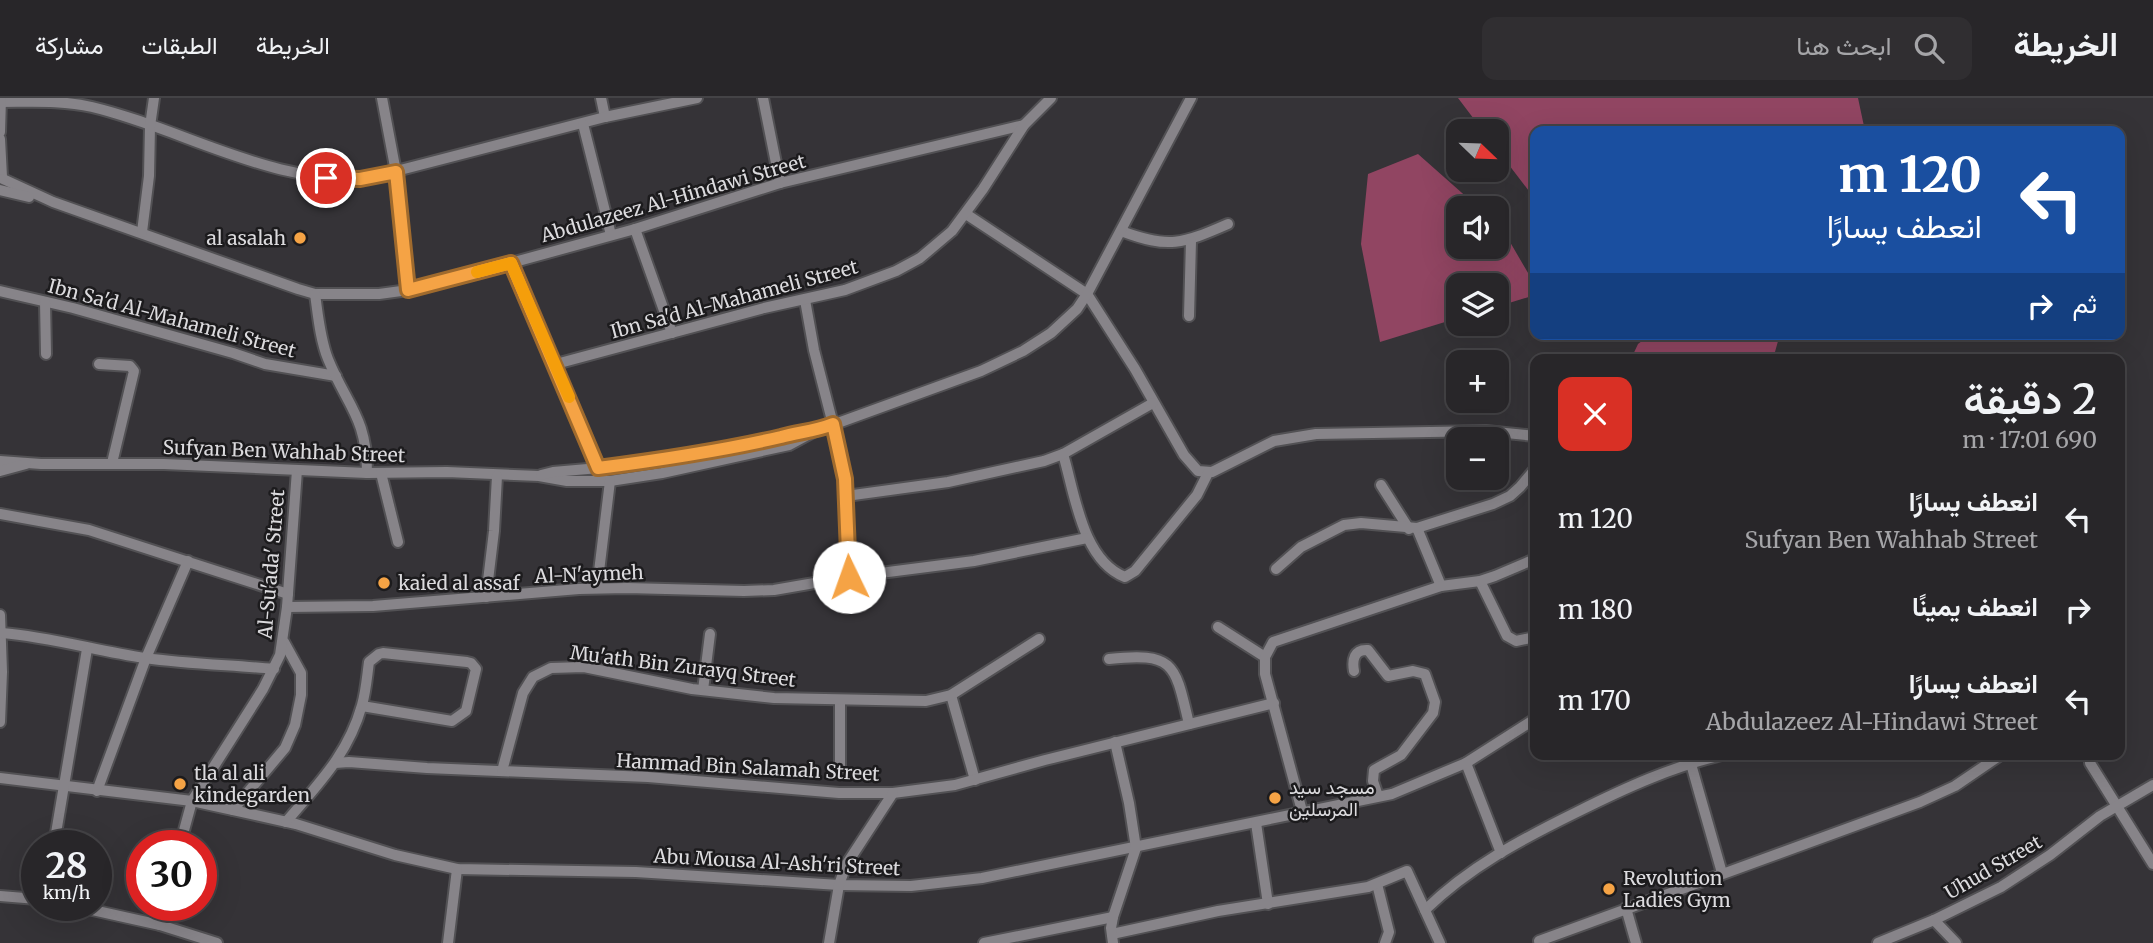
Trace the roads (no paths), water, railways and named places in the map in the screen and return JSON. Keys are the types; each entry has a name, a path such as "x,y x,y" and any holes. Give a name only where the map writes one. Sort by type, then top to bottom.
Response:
{"street":[{"path":"142,232 154,98"},
{"path":"382,98 396,172 408,290"},
{"path":"601,98 605,117"},
{"path":"0,132 1,100 79,101 263,164 317,177 360,179 605,117 697,98"},
{"path":"763,98 780,183"},
{"name":"Ibn Sa'd Al-Mahameli Street","path":"556,364 764,308 845,290 896,271 937,245 965,214 1024,125 1051,98"},
{"name":"Sufyan Ben Wahhab Street","path":"0,461 367,473 447,472 538,476 567,481 610,481 662,473 789,444 833,424 936,389 1002,362 1051,333 1077,309 1087,295 1191,98"},
{"path":"583,124 611,235"},
{"name":"Abdulazeez Al-Hindawi Street","path":"1,182 315,294 379,294 408,290 635,229 780,183 1024,125"},
{"path":"0,139 1,182"},
{"path":"965,214 1087,295 1141,379 1184,455 1198,471 1208,473 1274,441 1316,433 1486,431 1530,435"},
{"path":"1121,230 1164,243 1191,240 1228,224"},
{"path":"635,229 672,333"},
{"path":"1189,316 1191,240"},
{"path":"511,263 598,468"},
{"name":"Ibn Sa'd Al-Mahameli Street","path":"0,291 233,353 265,364 336,376"},
{"path":"315,294 322,340 336,376 362,427 367,473"},
{"path":"805,300 814,351 841,456 846,496 849,577"},
{"path":"45,302 47,354"},
{"path":"99,364 130,366 134,371 112,463"},
{"path":"846,496 955,481 1044,461 1063,454 1153,403"},
{"name":"Sufyan Ben Wahhab Street","path":"538,476 713,451 813,432"},
{"path":"1063,454 1092,548 1103,562 1122,575 1129,576 1197,495 1208,473"},
{"name":"Sufyan Ben Wahhab Street","path":"0,471 29,464"},
{"name":"Al-Su'ada' Street","path":"184,830 192,800 274,670 284,642 297,470"},
{"path":"381,473 398,542"},
{"path":"1276,569 1307,543 1344,526 1360,523 1413,529 1478,510 1510,496 1530,475"},
{"path":"486,597 497,476"},
{"path":"597,588 610,481"},
{"path":"1381,485 1413,529 1441,586"},
{"path":"0,514 89,530 288,594"},
{"name":"Al-N'aymeh","path":"287,607 373,606 597,588 744,591 805,586 849,577 974,561 1087,538"},
{"path":"97,790 146,658 188,561"},
{"path":"1302,811 1265,674 1265,657 1269,647 1282,638 1441,586 1480,581 1530,561"},
{"path":"1480,581 1507,636 1516,641 1530,638"},
{"path":"0,615 0,722"},
{"path":"1218,627 1265,657"},
{"path":"2,634 49,638 87,649 146,658 274,670"},
{"path":"703,690 710,634"},
{"name":"Mu'ath Bin Zurayq Street","path":"502,771 523,693 533,677 554,668 584,667 703,690 774,698 926,701 951,695 1038,639"},
{"path":"233,810 285,748 295,725 301,695 301,673 284,642"},
{"path":"56,830 87,649"},
{"path":"1354,671 1352,661 1355,655 1362,650 1368,650 1388,676 1413,671 1425,674 1435,702 1431,718 1405,751 1374,770 1373,781 1378,796"},
{"path":"286,822 335,763 362,706 369,662 379,654 467,662 476,670 466,710 452,721 362,706"},
{"path":"1109,659 1147,656 1169,666 1179,683 1189,724"},
{"path":"951,695 975,780"},
{"path":"840,701 840,769"},
{"name":"Hammad Bin Salamah Street","path":"335,763 648,777 839,793 893,793 946,787 1273,703"},
{"name":"Abu Mousa Al-Ash'ri Street","path":"0,778 192,800 286,822 395,855 457,869 636,872 839,885 911,886 968,880 1136,848 1411,788 1466,763 1530,722"},
{"path":"1115,742 1136,848 1113,917 1113,938 1218,911 1377,884 1405,871 1410,872 1440,943"},
{"path":"1425,910 1468,873 1524,838 1656,775 1705,760"},
{"path":"1539,941 1920,802 1955,786 1993,760"},
{"path":"1466,763 1501,853"},
{"path":"2090,763 2153,864"},
{"path":"1691,764 1722,873"},
{"name":"Uhud Street","path":"1878,943 1934,920 2021,875 2116,806 2153,785"},
{"path":"829,943 839,885 853,853 893,793"},
{"path":"1256,823 1268,904"},
{"path":"450,943 457,869"},
{"path":"1377,884 1389,932 1385,943"},
{"path":"0,896 21,898"},
{"path":"1626,908 1636,943"},
{"path":"112,914 160,925 217,943"},
{"path":"984,943 1113,917"},
{"path":"1934,920 1956,943"},
{"path":"160,925 161,921"}],"place":[{"name":"al asalah","path":"300,238"},
{"name":"kaied al assaf","path":"384,583"},
{"name":"tla al ali kindegarden","path":"180,784"},
{"name":"مسجد سيد المرسلين","path":"1275,798"},
{"name":"Revolution Ladies Gym","path":"1609,889"}]}
